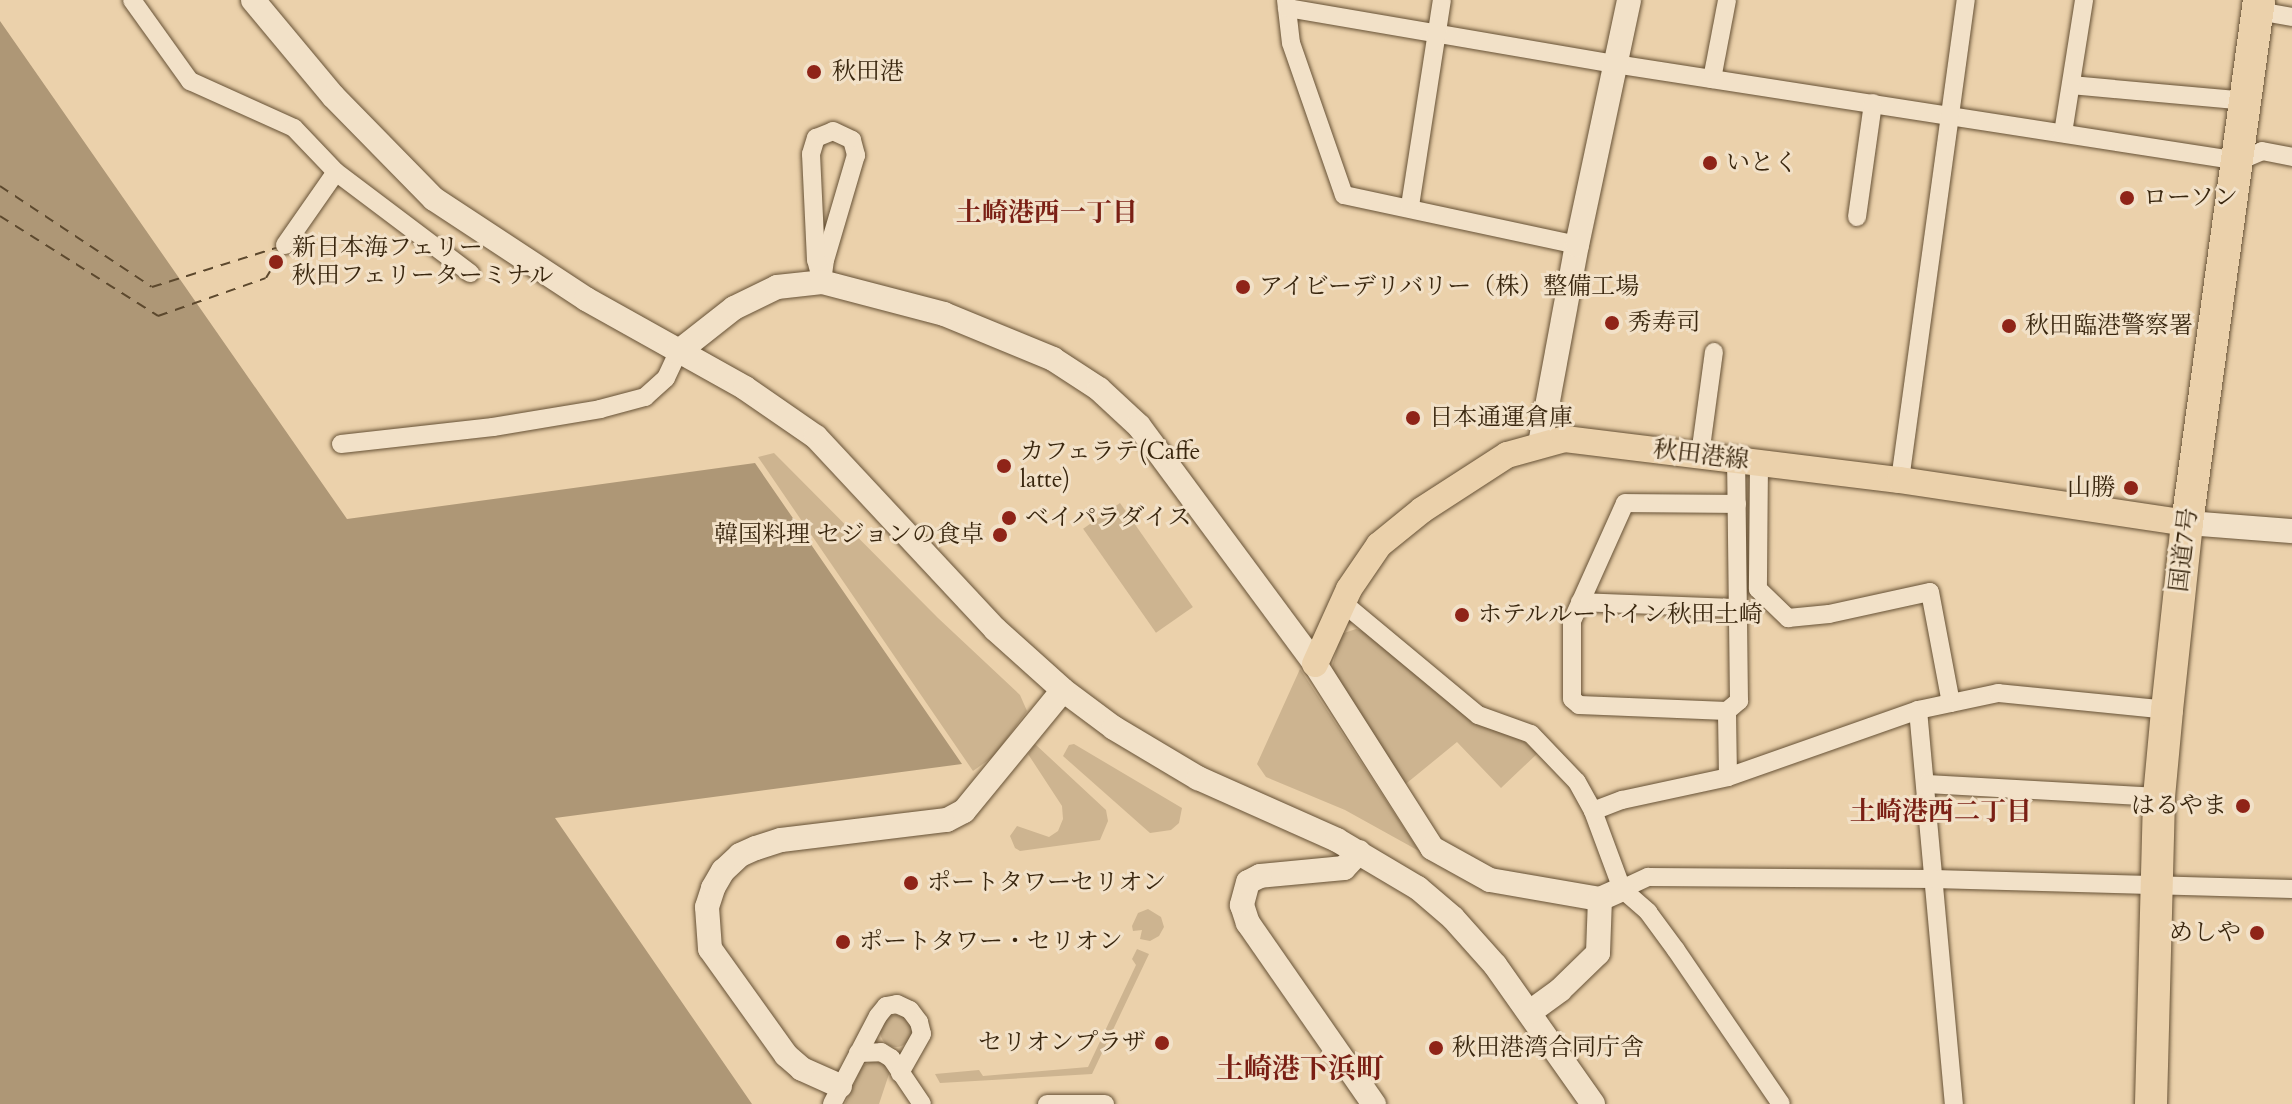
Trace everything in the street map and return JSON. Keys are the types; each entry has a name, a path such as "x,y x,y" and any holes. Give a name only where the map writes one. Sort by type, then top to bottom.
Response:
{"highway":[{"name":"国道7号","path":"2151,1104 2159,797 2167,710 2187,523 2258,6"}],"main road":[{"name":"秋田港線","path":"1315,664 1342,602 1379,545 1404,524 1507,455 1565,439 1900,480 2187,523"}],"street":[{"path":"132,0 190,81 294,128 336,172 470,273"},
{"path":"253,0 333,96 434,199 586,299 745,388 816,437 995,629 1063,690 1114,728 1198,778 1359,852 1418,888 1453,918 1495,965 1593,1104"},
{"path":"1410,206 1442,0"},
{"path":"1540,444 1577,245 1629,0"},
{"path":"1712,79 1727,0"},
{"path":"1900,480 1966,0"},
{"path":"2063,133 2084,0"},
{"path":"1577,245 1410,206 1344,195 1291,43 1287,4 1615,64 2239,161 2262,151 2292,157"},
{"path":"2258,6 2292,17"},
{"path":"2071,85 2247,101"},
{"path":"1857,217 1873,103"},
{"path":"833,131 852,140 856,155 825,260 822,282 816,260 811,154 816,138 833,131"},
{"path":"285,245 336,172"},
{"path":"341,444 493,427 600,409 645,397 666,378 678,352 734,308 777,287 822,282 944,314 1053,359 1099,389 1139,426 1315,664 1432,848 1490,880 1611,894 1648,912 1781,1104"},
{"path":"1700,455 1714,352"},
{"path":"1737,504 1625,503 1572,621 1572,699 1579,705 1727,711 1739,701 1737,504 1748,461"},
{"path":"1748,461 1758,589 1788,618 1829,614 1930,592 1951,703"},
{"path":"2187,523 2292,531"},
{"path":"1342,602 1478,715 1531,734 1577,782 1593,811 1611,894 1598,953 1560,990 1530,1012"},
{"path":"1580,602 1738,608"},
{"path":"900,1073 922,1034 919,1022 910,1010 897,1004 886,1006 836,1095 786,1055 710,949 707,907 713,888 723,871 740,855 781,840 947,820 964,811 1063,690"},
{"path":"1593,811 1622,800 1728,777 1918,710 1998,693 2167,710"},
{"path":"1918,710 1954,1104"},
{"path":"1727,711 1728,777"},
{"path":"1927,784 2159,797"},
{"path":"1359,852 1344,868 1260,876 1248,882 1242,905 1248,923 1374,1104"},
{"path":"1611,894 1648,877 1934,879 2157,888 2292,889"},
{"path":"858,1053 881,1052 891,1058 922,1104"},
{"path":"1047,1104 1105,1104"}],"shaded area":[{"path":"0,21 347,519 755,463 962,764 555,818 752,1104 0,1104"},
{"path":"774,453 938,618 1020,695 1027,711 994,756 973,771 758,457"},
{"path":"1120,503 1193,607 1156,633 1083,529"},
{"path":"1356,629 1372,634 1478,725 1518,737 1538,753 1501,788 1457,742 1402,787 1330,675 1341,634"},
{"path":"1300,669 1419,851 1345,810 1266,777 1257,764"},
{"path":"1035,744 1106,810 1108,821 1100,840 1020,851 1015,848 1010,836 1017,826 1049,837 1058,831 1063,819 1062,806 1028,754"},
{"path":"1074,744 1182,808 1179,823 1171,830 1150,833 1063,756 1069,745"},
{"path":"1148,909 1161,917 1164,927 1159,936 1150,941 1140,939 1142,930 1133,931 1132,926 1138,913"},
{"path":"1137,949 1149,954 1092,1074 940,1083 935,1074 979,1070 983,1076 1088,1067 1136,965 1132,959"},
{"path":"896,1015 907,1020 912,1031 907,1042 896,1047 885,1042 880,1031 885,1020"},
{"path":"873,1061 882,1063 890,1071 879,1104 845,1104 862,1066"}],"ferry route":[{"path":"0,186 152,287 276,248"},
{"path":"0,216 158,316 266,278 281,253"}],"place":[{"name":"秋田港","path":"814,72"},
{"name":"いとく","path":"1710,163"},
{"name":"ローソン","path":"2127,198"},
{"name":"新日本海フェリー 秋田フェリーターミナル","path":"276,262"},
{"name":"アイビーデリバリー（株）整備工場","path":"1243,287"},
{"name":"秀寿司","path":"1612,323"},
{"name":"秋田臨港警察署","path":"2009,326"},
{"name":"日本通運倉庫","path":"1413,418"},
{"name":"カフェラテ(Caffe latte)","path":"1004,466"},
{"name":"山勝","path":"2131,488"},
{"name":"ベイパラダイス","path":"1009,518"},
{"name":"韓国料理 セジョンの食卓","path":"1000,535"},
{"name":"ホテルルートイン秋田土崎","path":"1462,615"},
{"name":"はるやま","path":"2243,806"},
{"name":"ポートタワーセリオン","path":"911,883"},
{"name":"めしや","path":"2257,933"},
{"name":"ポートタワー・セリオン","path":"843,942"},
{"name":"セリオンプラザ","path":"1162,1043"},
{"name":"秋田港湾合同庁舎","path":"1436,1048"}],"district":[{"name":"土崎港西一丁目","path":"1047,213"},
{"name":"土崎港西二丁目","path":"1941,812"},
{"name":"土崎港下浜町","path":"1300,1069"}]}
